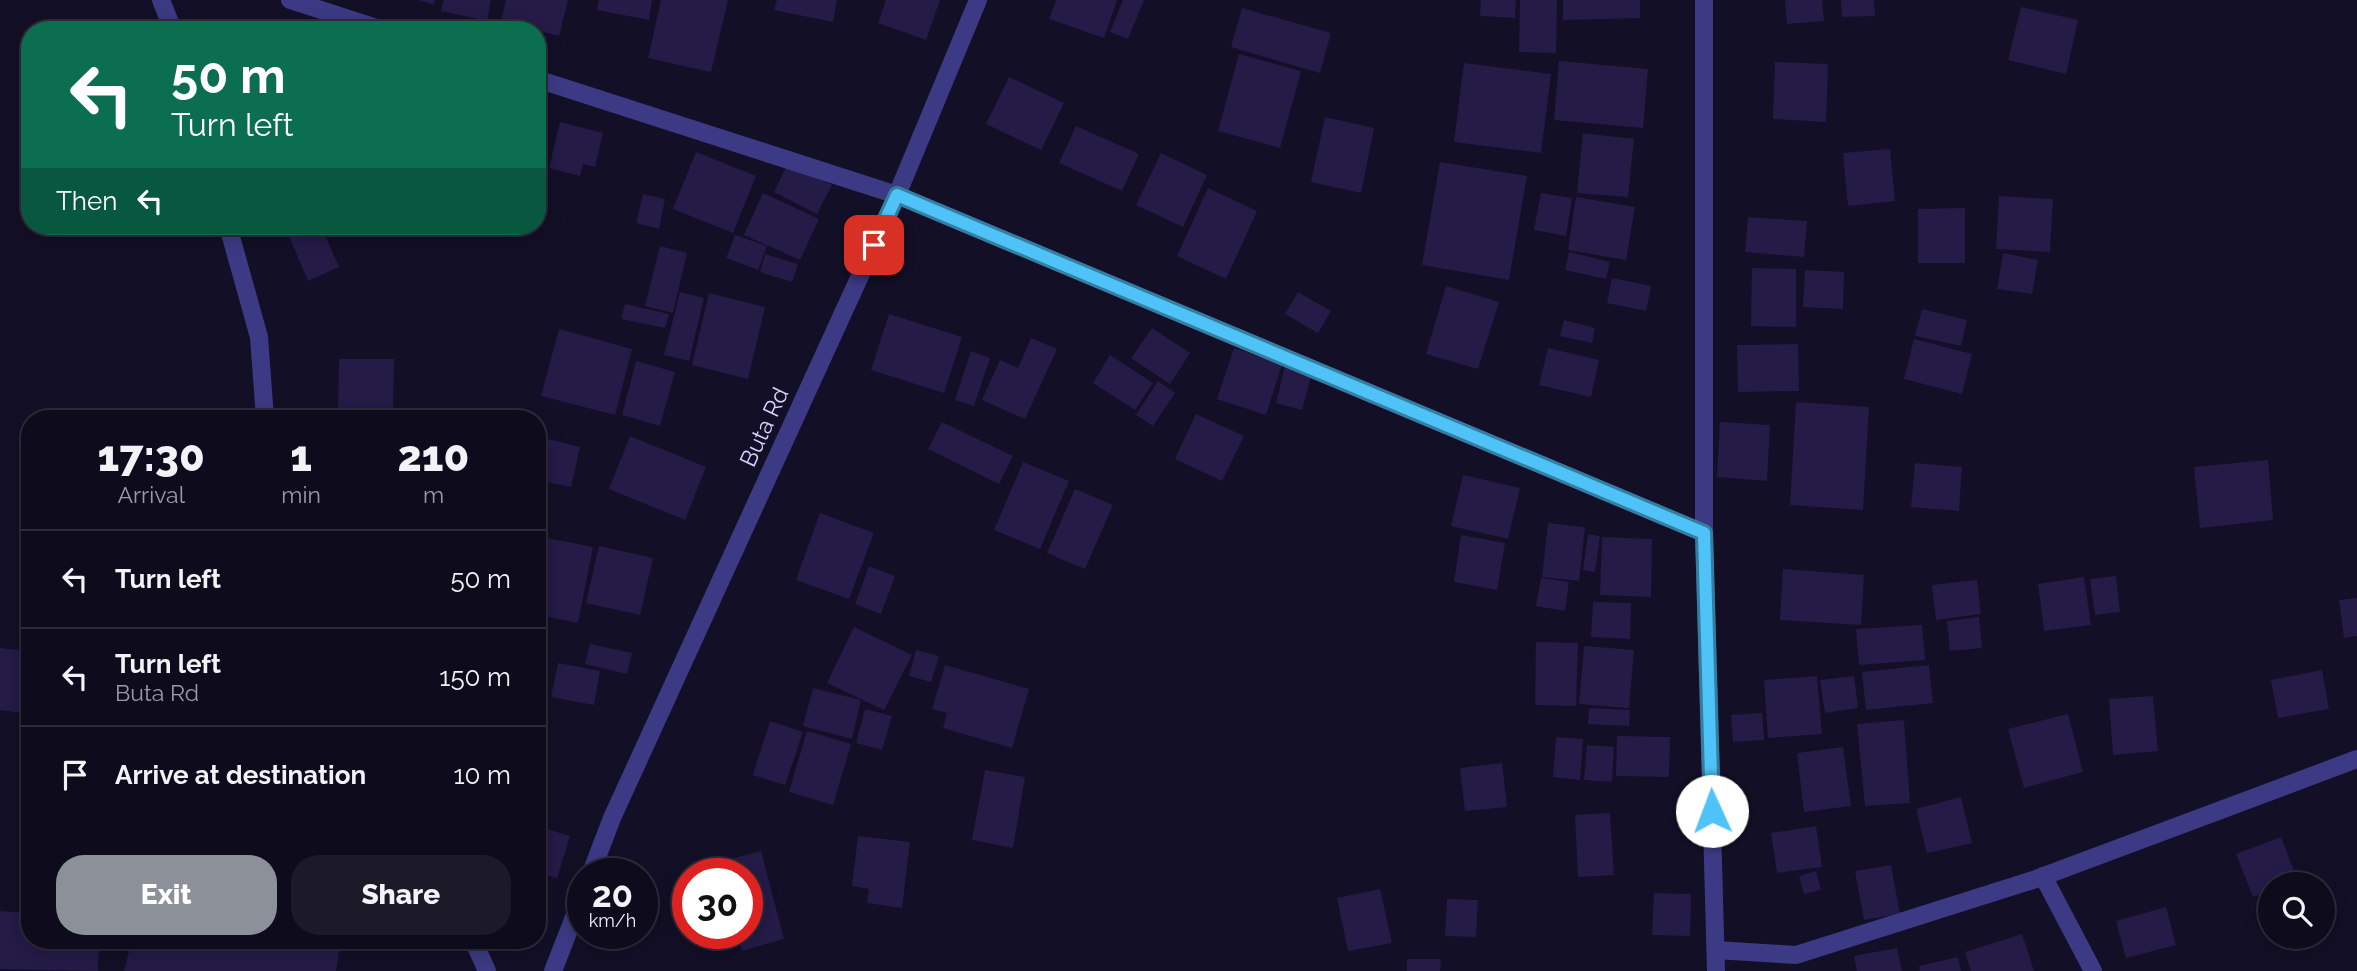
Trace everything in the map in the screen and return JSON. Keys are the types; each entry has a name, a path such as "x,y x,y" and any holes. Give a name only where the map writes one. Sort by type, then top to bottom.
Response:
{"street":[{"path":"161,0 169,21"},
{"path":"290,0 355,21"},
{"name":"Buta Rd","path":"597,858 612,818 897,195 978,0"},
{"path":"1704,0 1704,533 1716,971"},
{"path":"546,82 897,195 1704,533"},
{"path":"231,235 259,337 264,410"},
{"path":"1716,950 1796,955 2043,876 2357,759"},
{"path":"2043,876 2093,971"},
{"path":"553,971 567,935"},
{"path":"477,949 487,971"}],"building":[{"path":"418,0 435,0 434,5"},
{"path":"444,0 491,0 487,21 441,11"},
{"path":"506,0 568,0 559,36 546,33 546,21 501,21"},
{"path":"599,0 652,0 649,20 597,10"},
{"path":"661,0 728,0 711,72 648,58"},
{"path":"777,0 837,0 833,22 774,10"},
{"path":"886,0 940,0 926,40 878,23"},
{"path":"1056,0 1117,0 1104,38 1049,19"},
{"path":"1123,0 1144,0 1128,39 1110,32"},
{"path":"1481,0 1516,0 1515,18 1480,16"},
{"path":"1520,0 1557,0 1556,53 1519,52"},
{"path":"1563,0 1640,0 1640,18 1563,20"},
{"path":"1785,0 1822,0 1824,21 1787,24"},
{"path":"1841,0 1874,0 1875,16 1842,17"},
{"path":"2021,7 2078,20 2066,74 2008,60"},
{"path":"1242,8 1331,33 1320,73 1231,47"},
{"path":"1239,54 1301,71 1280,148 1218,131"},
{"path":"1559,61 1648,69 1643,128 1554,120"},
{"path":"1775,62 1828,64 1826,122 1773,119"},
{"path":"1464,63 1551,74 1541,153 1454,142"},
{"path":"1009,77 1064,103 1041,150 986,124"},
{"path":"1325,117 1374,128 1361,193 1311,182"},
{"path":"560,122 603,133 595,167 583,164 580,176 549,168"},
{"path":"1076,126 1139,154 1122,191 1059,163"},
{"path":"1583,133 1634,139 1628,197 1577,193"},
{"path":"1890,149 1895,201 1848,206 1843,153"},
{"path":"696,152 756,176 733,233 673,209"},
{"path":"1161,153 1207,175 1183,227 1136,205"},
{"path":"1440,162 1527,176 1509,280 1422,265"},
{"path":"788,163 832,185 817,214 774,192"},
{"path":"1208,188 1257,211 1226,279 1177,256"},
{"path":"763,193 819,219 800,260 744,235"},
{"path":"1541,193 1572,198 1566,236 1534,230"},
{"path":"643,194 665,199 659,229 636,223"},
{"path":"1999,196 2053,199 2050,252 1996,249"},
{"path":"1576,197 1635,207 1626,260 1568,250"},
{"path":"1965,208 1965,263 1918,263 1918,209"},
{"path":"1748,217 1807,221 1804,257 1745,252"},
{"path":"288,235 325,235 339,267 308,281"},
{"path":"735,235 767,246 758,270 726,258"},
{"path":"660,246 687,253 673,313 645,306"},
{"path":"1569,252 1610,262 1606,279 1565,270"},
{"path":"2003,253 2038,260 2032,294 1997,289"},
{"path":"765,254 798,264 792,282 760,272"},
{"path":"1752,268 1796,269 1796,327 1751,326"},
{"path":"1805,270 1844,272 1843,309 1803,307"},
{"path":"1612,278 1651,286 1646,311 1607,303"},
{"path":"1446,286 1499,302 1478,369 1426,354"},
{"path":"680,292 704,298 689,361 664,355"},
{"path":"1298,292 1331,311 1318,333 1285,314"},
{"path":"709,293 765,307 748,379 692,365"},
{"path":"625,304 669,314 665,328 621,319"},
{"path":"1922,309 1967,320 1961,346 1915,336"},
{"path":"889,314 962,337 944,393 871,370"},
{"path":"1564,320 1595,328 1592,343 1560,336"},
{"path":"1152,328 1190,353 1170,384 1131,358"},
{"path":"559,329 632,349 615,415 541,396"},
{"path":"1031,338 1057,349 1025,419 982,400 1000,360 1018,368"},
{"path":"1914,339 1972,354 1962,394 1904,379"},
{"path":"1798,344 1799,391 1738,392 1737,345"},
{"path":"1234,348 1282,364 1266,415 1217,399"},
{"path":"1548,348 1599,360 1591,397 1539,385"},
{"path":"971,351 990,358 974,406 955,400"},
{"path":"1110,355 1153,383 1135,410 1093,383"},
{"path":"339,359 394,359 393,410 338,410"},
{"path":"636,361 675,372 660,426 622,415"},
{"path":"1285,366 1312,373 1302,410 1276,403"},
{"path":"1158,381 1175,393 1153,426 1136,415"},
{"path":"1796,402 1869,407 1863,510 1790,505"},
{"path":"1196,414 1244,436 1222,481 1175,459"},
{"path":"942,422 1013,456 999,484 928,449"},
{"path":"1720,422 1770,425 1767,481 1717,477"},
{"path":"630,436 706,467 685,520 609,489"},
{"path":"546,438 580,447 571,487 546,482"},
{"path":"2268,460 2273,520 2200,528 2194,467"},
{"path":"1023,462 1069,481 1040,549 994,530"},
{"path":"1915,463 1962,467 1959,511 1911,507"},
{"path":"1463,475 1520,488 1508,539 1451,526"},
{"path":"1075,489 1113,505 1085,569 1047,553"},
{"path":"820,513 874,533 849,599 796,580"},
{"path":"1548,523 1585,527 1579,581 1542,577"},
{"path":"1588,534 1600,536 1595,572 1583,570"},
{"path":"1461,535 1505,543 1497,590 1454,582"},
{"path":"1602,537 1652,539 1651,597 1600,595"},
{"path":"546,538 593,547 578,623 546,616"},
{"path":"599,546 653,558 640,615 586,603"},
{"path":"869,566 895,576 881,614 855,604"},
{"path":"1783,569 1864,575 1861,625 1780,620"},
{"path":"2116,576 2120,612 2095,615 2090,579"},
{"path":"2084,577 2091,625 2044,631 2038,584"},
{"path":"1541,578 1569,582 1565,611 1536,606"},
{"path":"1977,580 1981,614 1936,620 1932,585"},
{"path":"2357,598 2357,636 2344,638 2339,600"},
{"path":"1593,602 1631,603 1630,639 1591,637"},
{"path":"1979,617 1982,648 1950,651 1947,621"},
{"path":"1922,625 1925,660 1859,665 1856,629"},
{"path":"854,627 912,655 884,710 827,683"},
{"path":"1536,642 1578,643 1576,706 1535,705"},
{"path":"590,644 632,653 627,674 585,664"},
{"path":"1584,646 1634,650 1629,708 1579,704"},
{"path":"0,648 21,650 21,713 0,710"},
{"path":"916,650 939,656 931,682 909,676"},
{"path":"558,663 600,671 594,705 551,697"},
{"path":"945,665 1029,689 1012,748 943,728 947,713 932,709"},
{"path":"1929,665 1933,703 1866,710 1862,672"},
{"path":"2322,670 2329,709 2278,718 2271,680"},
{"path":"1817,676 1822,734 1768,738 1764,680"},
{"path":"1854,676 1858,708 1825,713 1820,680"},
{"path":"813,688 861,700 852,739 803,726"},
{"path":"2153,696 2158,751 2113,755 2109,699"},
{"path":"1589,708 1630,710 1629,726 1588,724"},
{"path":"865,709 892,716 882,750 856,743"},
{"path":"1762,713 1764,740 1733,742 1731,715"},
{"path":"2068,714 2083,772 2024,788 2008,729"},
{"path":"1904,720 1910,803 1865,806 1857,724"},
{"path":"770,721 803,732 785,785 753,775"},
{"path":"807,731 851,744 833,805 789,792"},
{"path":"1617,736 1670,737 1669,777 1616,776"},
{"path":"1556,737 1583,739 1580,780 1553,777"},
{"path":"1587,745 1614,747 1612,782 1584,780"},
{"path":"1843,747 1851,806 1804,812 1797,753"},
{"path":"1502,763 1507,807 1465,811 1460,768"},
{"path":"985,770 1025,777 1013,848 972,840"},
{"path":"1961,797 1972,843 1927,853 1916,809"},
{"path":"1610,813 1614,875 1578,877 1575,815"},
{"path":"1816,826 1822,867 1777,873 1771,833"},
{"path":"546,829 570,836 557,878 546,875"},
{"path":"858,836 910,842 902,908 867,903 869,889 852,886"},
{"path":"2281,837 2295,872 2258,872 2258,895 2253,897 2236,854"},
{"path":"761,851 763,858 734,858"},
{"path":"763,859 784,939 763,945"},
{"path":"1891,865 1900,914 1864,920 1855,871"},
{"path":"1816,871 1821,890 1804,894 1799,876"},
{"path":"1380,889 1392,943 1348,951 1337,898"},
{"path":"1654,893 1691,894 1690,936 1652,935"},
{"path":"1447,899 1478,900 1476,937 1445,936"},
{"path":"2166,907 2176,945 2126,958 2116,921"},
{"path":"0,911 21,912 21,949 99,949 98,971 0,969"},
{"path":"2022,934 2034,971 1971,971 1965,952"},
{"path":"1897,948 1902,971 1857,971 1854,956"},
{"path":"130,949 339,949 336,971 124,971"},
{"path":"1958,957 1961,971 1920,971 1919,966"},
{"path":"1407,959 1441,959 1440,971 1407,971"}],"route":[{"path":"874,245 897,195 1704,533 1712,811"}]}
